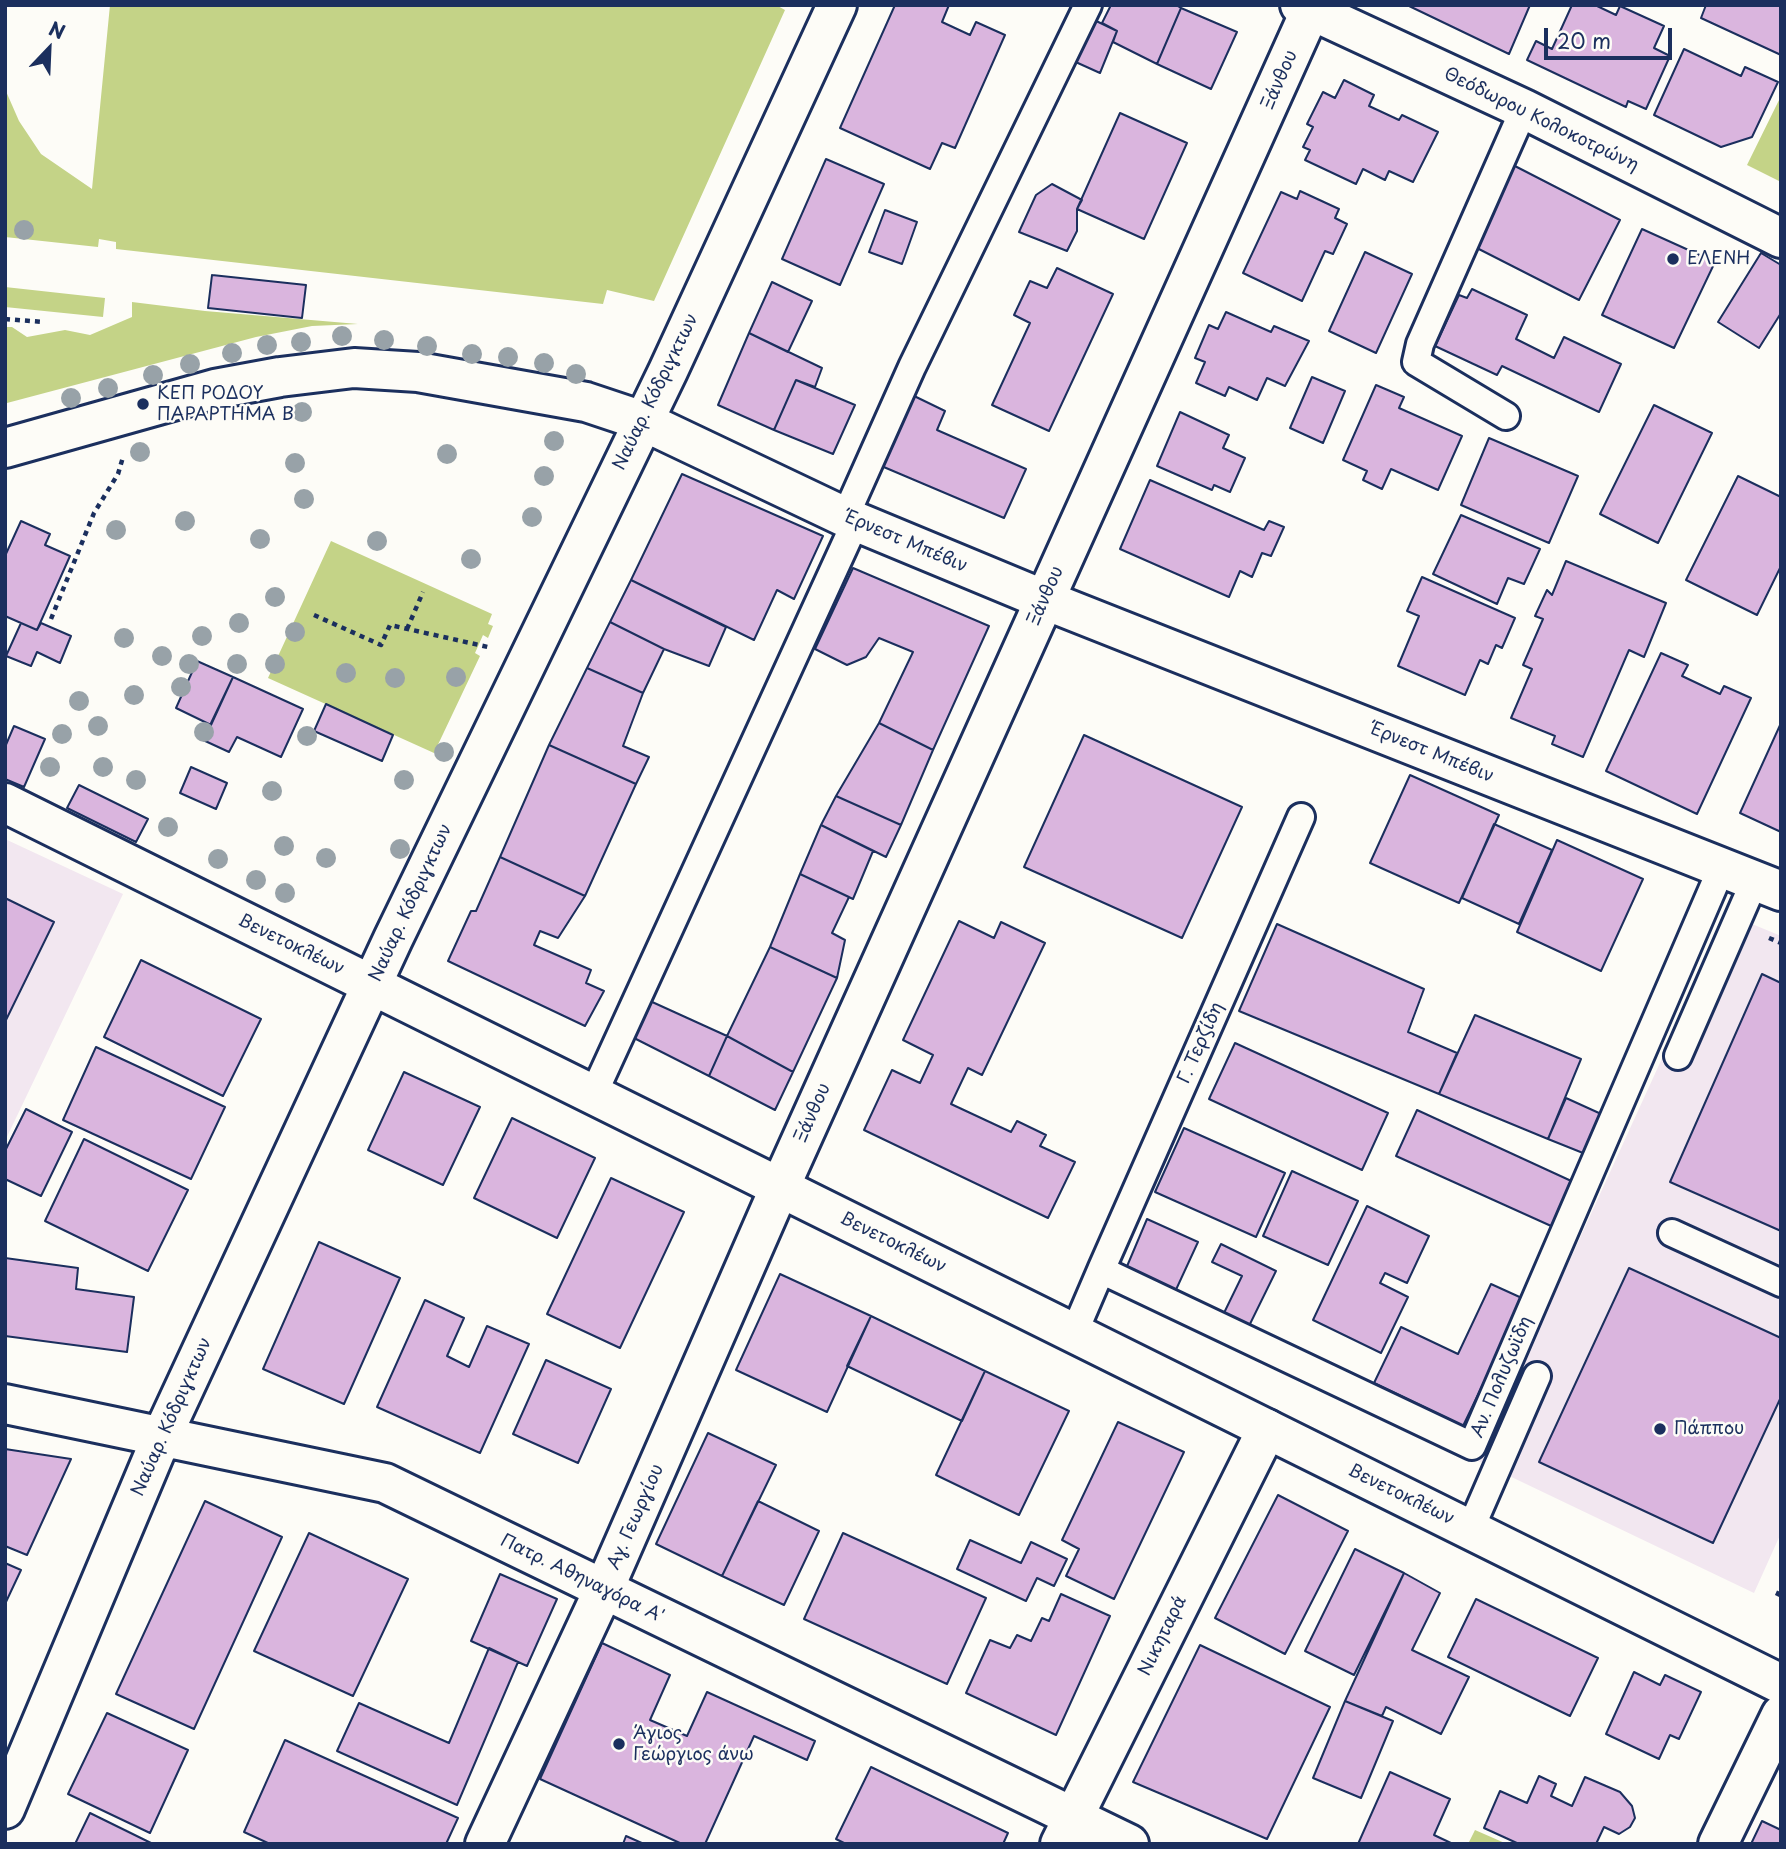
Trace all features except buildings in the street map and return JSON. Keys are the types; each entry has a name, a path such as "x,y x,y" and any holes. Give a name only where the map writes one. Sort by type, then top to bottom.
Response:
{"street":[{"name":"Ναύαρ. Κόδριγκτων","path":"5,1809 162,1436 372,985 643,421 837,5"},
{"name":"Θεόδωρου Κολοκοτρώνη","path":"1308,7 1524,109 1781,238"},
{"name":"Ξάνθου","path":"780,1187 1045,600 1308,7"},
{"name":"Έρνεστ Μπέβιν","path":"5,448 215,389 280,377 354,368 418,372 574,400 643,421 851,519 1045,600 1752,879"},
{"name":"Βενετοκλέων","path":"5,803 1781,1684"},
{"name":"Αγ. Γεωργίου","path":"485,1844 604,1590 780,1187"},
{"name":"Πατρ. Αθηναγόρα Α'","path":"5,1404 385,1483 604,1590 1067,1830 1129,1844"},
{"name":"Νικηταρά","path":"1067,1830 1267,1429"},
{"path":"1718,1844 1781,1715"}],"lane":[{"path":"593,1095 851,519 912,367 1088,5"},
{"path":"1506,416 1416,362 1420,344 1524,109"},
{"name":"Γ. Τερζίδη","path":"1101,1270 1301,817"},
{"path":"1678,1056 1752,879"},
{"name":"Αν. Πολυζωϊδη","path":"1101,1270 1472,1447 1752,879"},
{"path":"1672,1233 1781,1283"},
{"path":"1074,1333 1101,1270"},
{"path":"1470,1530 1536,1376"}],"path":[{"path":"5,319 43,322"},
{"path":"51,619 94,513 118,474 122,450"},
{"path":"407,629 423,592"},
{"path":"314,615 381,645 390,625 489,647"},
{"path":"1777,1596 1781,1587"}],"shaded area":[{"path":"5,839 123,894 5,1141"},
{"path":"1728,914 1781,936 1781,1533 1754,1593 1478,1461"}],"green space":[{"path":"110,5 776,5 785,10 654,301 607,290 603,304 116,249 116,242 99,239 98,247 5,237 5,89 19,121 41,154 92,189"},
{"path":"1781,96 1781,182 1747,165"},
{"path":"5,287 105,298 103,317 5,307"},
{"path":"132,302 358,324 312,326 256,337 7,403 5,327 12,327 27,337 65,330 90,335 132,317"},
{"path":"331,541 492,614 488,624 493,626 488,638 483,635 475,653 480,656 434,753 268,678"},
{"path":"1475,1830 1507,1844 1468,1844"}],"place":[{"name":"ΕΛΕΝΗ","path":"1673,259"},
{"name":"ΚΕΠ ΡΟΔΟΥ ΠΑΡΑΡΤΗΜΑ Β","path":"143,404"},
{"name":"Πάππου","path":"1660,1429"},
{"name":"Άγιος Γεώργιος άνω","path":"619,1744"}]}
